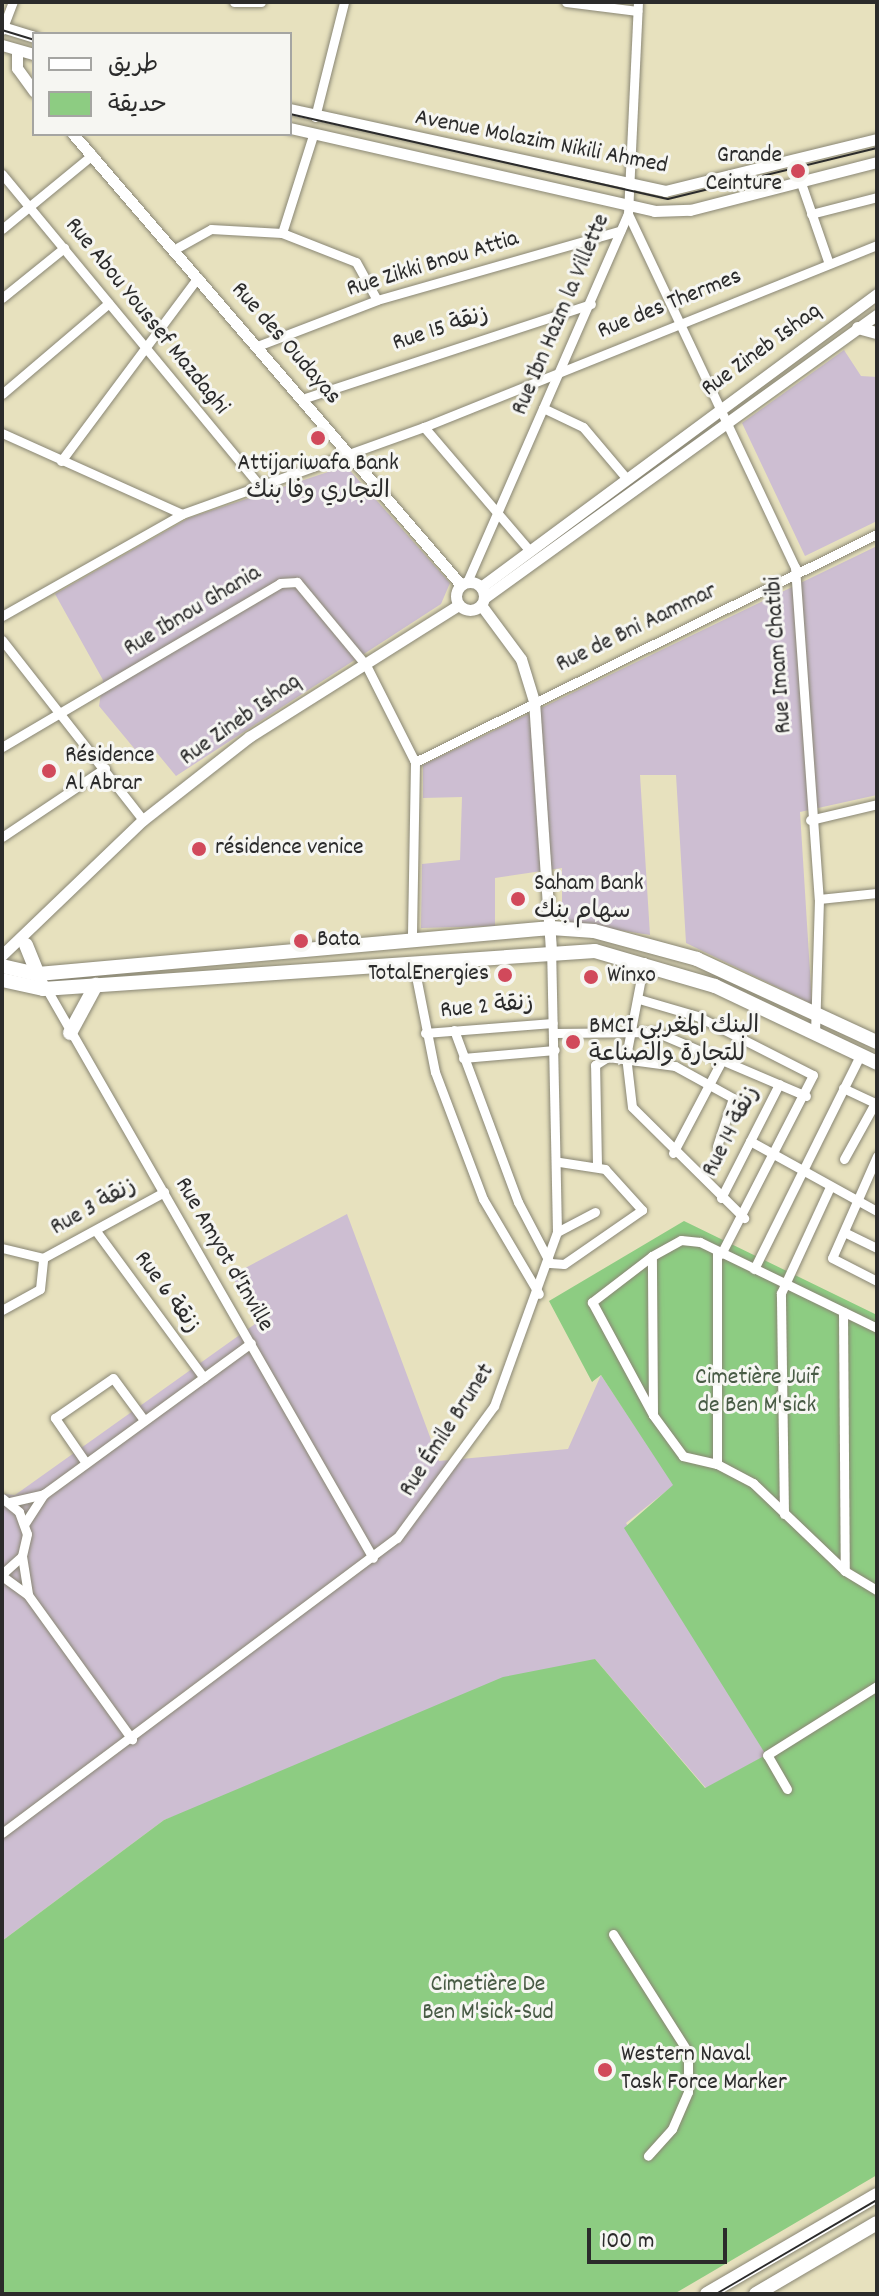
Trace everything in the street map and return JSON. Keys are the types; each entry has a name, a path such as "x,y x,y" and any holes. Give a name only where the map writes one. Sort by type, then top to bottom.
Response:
{"main road":[{"path":"858,328 877,333"},
{"path":"4,973 38,974 551,928 594,931 697,959 877,1042"},
{"path":"29,938 38,974"},
{"path":"4,973 43,989 551,949 644,962 815,1033 877,1063"},
{"path":"70,1033 96,985"},
{"path":"707,2294 877,2195"},
{"path":"756,2294 877,2223"}],"street":[{"path":"13,2 2,28 32,36"},
{"path":"234,2 261,2"},
{"path":"315,117 344,2"},
{"path":"566,2 638,7"},
{"name":"Rue Ibn Hazm la Villette","path":"464,583 499,514 591,304 628,210 638,7"},
{"path":"2,45 26,52 25,80 32,89"},
{"name":"Avenue Molazim Nikili Ahmed","path":"292,110 631,186 691,189 877,139"},
{"name":"Avenue Molazim Nikili Ahmed","path":"292,129 628,210 690,210 877,162"},
{"path":"282,233 313,135"},
{"name":"Rue des Oudayas","path":"75,136 260,345 349,453 464,583"},
{"path":"2,229 92,155"},
{"name":"Rue Abou Youssef Mazdaghi","path":"2,174 259,485"},
{"path":"801,183 828,261"},
{"path":"811,214 877,197"},
{"name":"Rue Imam Chatibi","path":"628,210 730,422 796,573 810,820 819,899 819,1014 815,1033"},
{"path":"175,249 211,229 282,233 356,262 377,300"},
{"name":"Rue Zikki Bnou Attia","path":"260,345 377,300 620,231"},
{"name":"Rue des Thermes","path":"2,616 182,514 424,427 681,324 828,261 875,247"},
{"path":"4,292 64,248"},
{"path":"61,461 198,277"},
{"name":"Rue Zineb Ishaq","path":"482,597 529,550 877,294"},
{"path":"2,394 109,303"},
{"name":"Rue 15 زنقة","path":"305,398 591,304"},
{"name":"Rue Zineb Ishaq","path":"482,597 877,315"},
{"path":"543,408 583,427 627,479"},
{"path":"424,427 529,550"},
{"path":"2,433 182,514"},
{"name":"Rue de Bni Aammar","path":"415,762 877,534"},
{"name":"Rue Ibnou Ghania","path":"2,747 58,710 286,581 304,587 366,665 415,762"},
{"path":"459,605 464,583 482,597 521,659 534,701 551,949"},
{"path":"459,605 482,597"},
{"name":"Rue Zineb Ishaq","path":"4,973 29,938 143,820 249,737 459,605"},
{"path":"2,640 143,820"},
{"path":"412,941 415,762"},
{"path":"2,837 105,768"},
{"path":"810,820 877,804"},
{"path":"819,899 877,893"},
{"name":"Rue Zineb Ishaq","path":"2,955 29,938"},
{"name":"Rue Émile Brunet","path":"2,1833 373,1558 450,1473 494,1406 539,1294 557,1232 560,1162 551,949"},
{"path":"413,959 425,1033 483,1199 539,1294"},
{"path":"644,962 634,1028 626,1056 632,1107 673,1153 744,1218"},
{"name":"Rue Amyot d'Inville","path":"38,974 43,989 164,1192 373,1558"},
{"path":"639,999 697,1016 812,1074 806,1096 776,1157 744,1218 719,1253 717,1464"},
{"path":"634,1028 723,1058 806,1096"},
{"name":"Rue 2 زنقة","path":"425,1033 634,1028"},
{"path":"454,1030 550,1263 574,1260 641,1213 641,1202 597,1165 560,1162"},
{"path":"463,1058 555,1050"},
{"path":"754,1269 860,1055"},
{"path":"597,1165 595,1065 626,1056 675,1066 734,1101 717,1146"},
{"path":"673,1153 723,1058"},
{"name":"Rue 14 زنقة","path":"721,1198 779,1084"},
{"path":"843,1088 876,1103 844,1159"},
{"path":"750,1141 877,1211"},
{"path":"877,1156 873,1176 832,1258 877,1281"},
{"path":"784,1514 784,1282 830,1187"},
{"name":"Rue 3 زنقة","path":"43,1258 164,1192"},
{"path":"557,1232 595,1212"},
{"name":"Rue 6 زنقة","path":"96,1231 204,1378"},
{"path":"844,1232 877,1248"},
{"path":"877,1328 688,1239 652,1256 592,1302 653,1415 683,1456 717,1464 753,1483 845,1571 877,1590"},
{"path":"2,1248 43,1258 40,1289 2,1310"},
{"path":"652,1256 653,1415"},
{"path":"843,1312 845,1571"},
{"path":"28,1595 22,1556 25,1523 44,1494 251,1343"},
{"path":"86,1463 55,1418 113,1378 144,1420"},
{"path":"6,1500 44,1494"},
{"path":"6,1500 25,1523"},
{"path":"22,1556 2,1575 28,1595 132,1739"},
{"path":"787,1789 767,1755 877,1686"},
{"path":"613,1934 688,2052 688,2092 672,2129 648,2156"}],"shaded area":[{"path":"844,350 861,376 877,377 877,521 805,556 742,423"},
{"path":"346,466 450,583 441,604 176,776 157,753 143,759 99,706 103,680 55,594 189,518"},
{"path":"877,546 877,795 800,812 812,1004 686,943 676,775 640,775 650,935 562,921 562,868 495,878 495,926 421,928 422,864 460,860 462,797 423,798 423,765"},
{"path":"347,1214 439,1461 568,1449 601,1375 674,1485 626,1523 767,1755 706,1788 595,1659 164,1820 2,1941 2,1494 15,1495 255,1324 232,1275"}],"green space":[{"name":"Cimetière De Ben M'sick-Sud","path":"684,1221 877,1315 877,2175 674,2294 2,2294 2,1941 164,1820 503,1677 595,1659 705,1788 766,1755 624,1528 673,1485 601,1375 592,1382 549,1301"}],"tram line":[{"path":"2,30 32,39"},
{"path":"292,114 668,199 877,148"},
{"path":"716,2294 877,2200"}],"place":[{"name":"Grande Ceinture","path":"798,171"},
{"name":"Attijariwafa Bank التجاري وفا بنك","path":"318,438"},
{"name":"Résidence Al Abrar","path":"49,771"},
{"name":"résidence venice","path":"199,849"},
{"name":"Saham Bank سهام بنك","path":"518,899"},
{"name":"Bata","path":"301,941"},
{"name":"TotalEnergies","path":"505,975"},
{"name":"Winxo","path":"591,977"},
{"name":"BMCI البنك المغربي للتجارة والصناعة","path":"573,1042"},
{"name":"Western Naval Task Force Marker","path":"605,2070"}],"park label":[{"name":"Cimetière Juif de Ben M'sick","path":"757,1393"}]}
